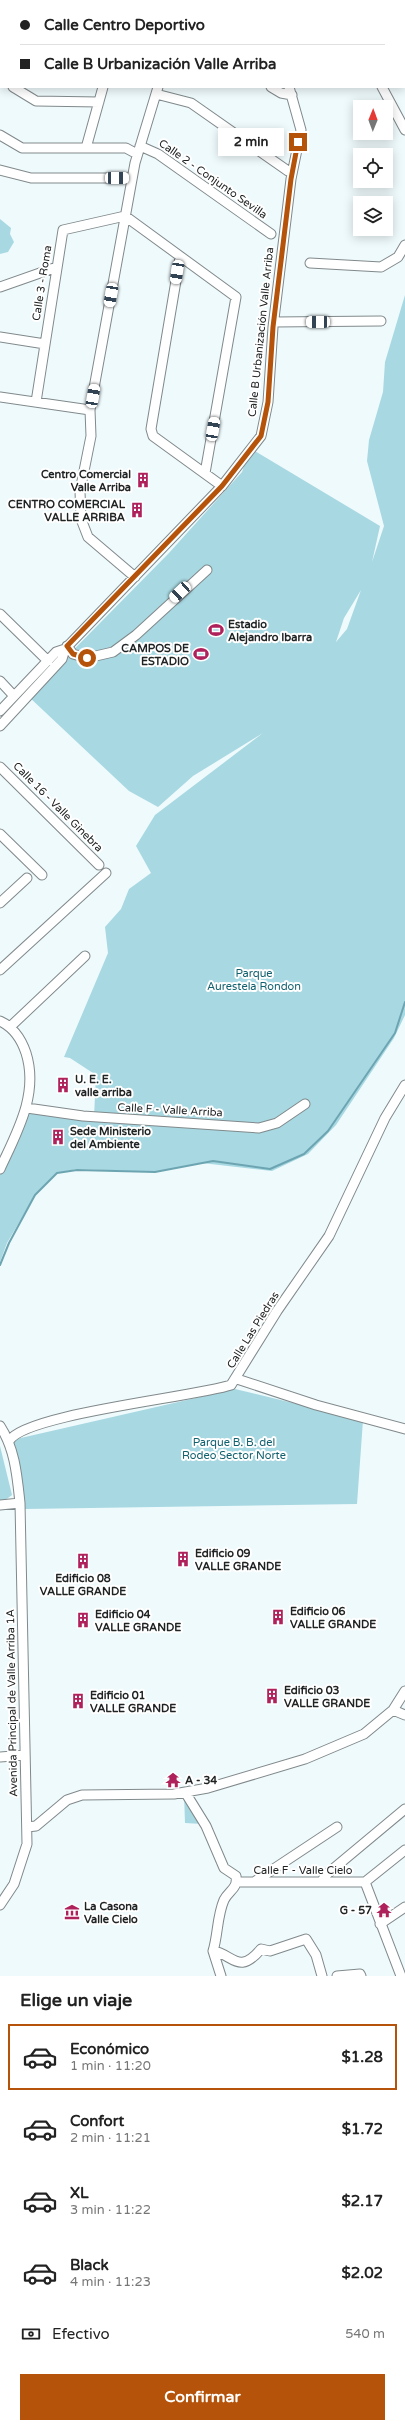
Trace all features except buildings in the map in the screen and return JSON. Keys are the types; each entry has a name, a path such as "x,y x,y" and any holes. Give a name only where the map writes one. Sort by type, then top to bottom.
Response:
{"street":[{"path":"15,88 36,101 99,102"},
{"path":"86,148 103,88"},
{"path":"273,88 281,93 291,91"},
{"path":"383,88 405,130"},
{"path":"136,577 88,537 81,519 80,492 91,436 90,410 132,178 157,90 191,103 288,171"},
{"name":"Calle B Urbanización Valle Arriba","path":"0,711 56,652 66,648 136,577 222,486 261,436 268,402 274,322 291,179 301,130 291,91"},
{"name":"Calle 2 - Conjunto Sevilla","path":"0,135 22,148 126,148 158,154 271,234"},
{"path":"0,170 31,178 132,178"},
{"path":"125,216 236,297 205,473"},
{"name":"Calle 3 - Roma","path":"36,402 63,230 125,216"},
{"path":"310,263 381,267 398,256 405,245"},
{"path":"180,257 151,429 153,436 222,486"},
{"path":"0,287 57,268"},
{"path":"274,322 381,321"},
{"path":"0,337 45,344"},
{"path":"0,397 90,410"},
{"path":"66,648 73,654 87,658 113,652 136,635 206,570"},
{"path":"0,614 48,661"},
{"name":"Calle B Urbanización Valle Arriba","path":"0,726 62,659 66,648"},
{"path":"0,681 14,696"},
{"name":"Calle 16 - Valle Ginebra","path":"0,767 99,865"},
{"path":"0,834 42,875"},
{"path":"0,970 106,873"},
{"path":"0,903 27,878"},
{"path":"11,1026 85,956"},
{"path":"0,1021 11,1026 23,1044 28,1060 31,1084 27,1108 0,1169"},
{"name":"Calle Las Piedras","path":"9,1441 21,1431 32,1427 130,1403 205,1393 231,1385 237,1378 276,1312 329,1236 385,1118 405,1085"},
{"name":"Calle F - Valle Arriba","path":"27,1108 83,1116 259,1128 278,1123 305,1104"},
{"path":"237,1378 316,1405 405,1429"},
{"name":"Avenida Principal de Valle Arriba 1A","path":"0,1426 9,1441 16,1466 20,1503 24,1755 27,1826 27,1844 14,1884 0,1905"},
{"path":"0,1505 20,1503"},
{"path":"27,1826 36,1826 67,1800 82,1795 185,1792 208,1788 305,1759 364,1734 393,1710 405,1691"},
{"path":"393,1710 405,1715"},
{"path":"0,1757 24,1755"},
{"path":"185,1792 206,1826 224,1868 237,1879 235,1888 225,1899 214,1935 213,1951 222,1976"},
{"path":"321,1882 327,1874 405,1809"},
{"path":"254,1882 337,1827"},
{"name":"Calle F - Valle Cielo","path":"237,1879 254,1882 365,1882 405,1850"},
{"path":"365,1882 401,1976"},
{"path":"380,1924 405,1907"},
{"path":"213,1951 235,1963 247,1962 254,1958 260,1949 270,1951 306,1939 316,1955 322,1976"},
{"path":"337,1976 361,1975"}],"green space":[{"path":"0,219 11,228 10,234 14,242 8,252 0,254"},
{"name":"Parque Aurestela Rondon","path":"405,295 405,1015 394,1038 336,1125 308,1154 272,1171 202,1163 155,1172 77,1169 57,1173 35,1195 7,1243 0,1262 0,1171 28,1111 94,1117 96,1075 70,1058 64,1057 108,953 105,927 121,909 129,889 151,873 136,846 155,815 263,733 193,776 158,807 129,791 28,696 169,553 242,472 250,448 380,526 372,562 384,526 367,461 369,440 383,392 385,362","holes":["361,590 347,629 336,642 344,618"]},
{"name":"Parque B. B. del Rodeo Sector Norte","path":"235,1389 363,1420 357,1504 24,1509 12,1440"},
{"path":"0,1446 12,1495 0,1504"},
{"path":"184,1794 202,1824 185,1823"}],"waterway":[{"path":"0,1265 9,1243 35,1195 57,1173 77,1170 155,1172 213,1161 270,1169 304,1154 328,1131 395,1033 405,1002"}],"place":[{"name":"Centro Comercial Valle Arriba","path":"143,480"},
{"name":"CENTRO COMERCIAL VALLE ARRIBA","path":"137,510"},
{"name":"Estadio Alejandro Ibarra","path":"216,630"},
{"name":"CAMPOS DE ESTADIO","path":"201,654"},
{"name":"U. E. E. valle arriba","path":"63,1085"},
{"name":"Sede Ministerio del Ambiente","path":"58,1137"},
{"name":"Edificio 09 VALLE GRANDE","path":"183,1559"},
{"name":"Edificio 08 VALLE GRANDE","path":"83,1561"},
{"name":"Edificio 06 VALLE GRANDE","path":"278,1617"},
{"name":"Edificio 04 VALLE GRANDE","path":"83,1620"},
{"name":"Edificio 03 VALLE GRANDE","path":"272,1696"},
{"name":"Edificio 01 VALLE GRANDE","path":"78,1701"},
{"name":"A - 34","path":"173,1780"},
{"name":"G - 57","path":"384,1910"},
{"name":"La Casona Valle Cielo","path":"72,1912"}],"route":[{"path":"87,658 73,654 67,646 136,577 170,539 222,486 250,448 261,436 268,402 273,327 291,179 298,142"}]}
